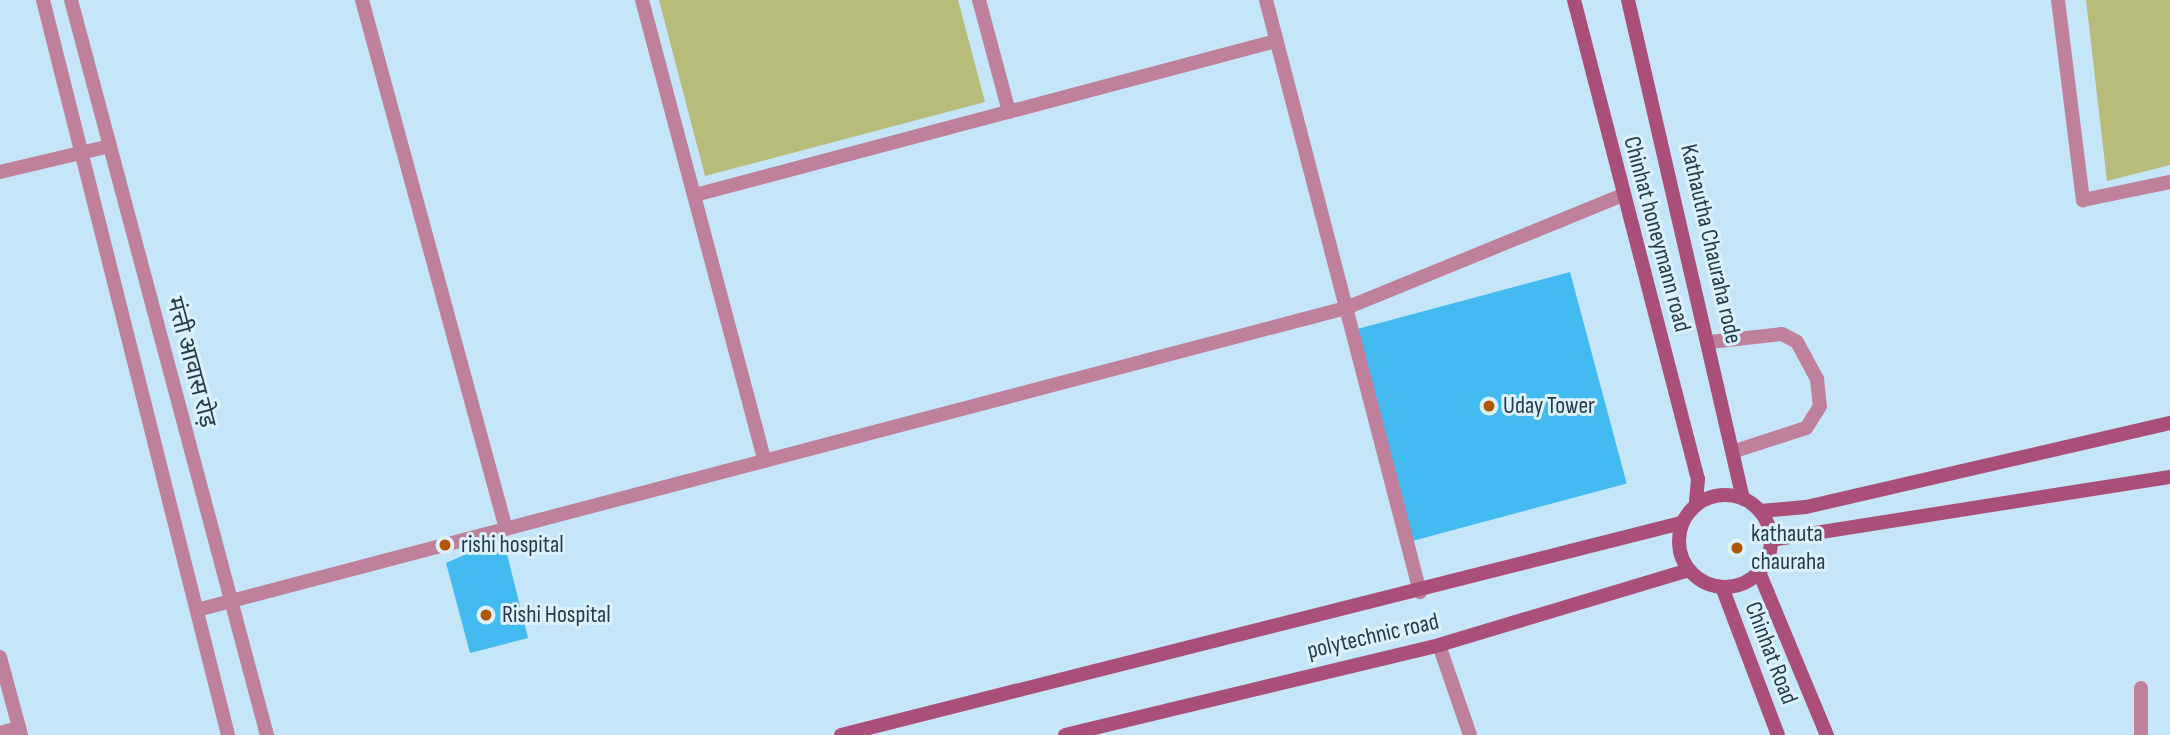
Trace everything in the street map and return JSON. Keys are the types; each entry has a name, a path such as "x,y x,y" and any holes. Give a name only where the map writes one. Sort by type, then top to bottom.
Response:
{"street":[{"path":"43,0 228,735"},
{"name":"मंत्ती आवास रोड़","path":"71,0 267,735"},
{"path":"362,0 506,529"},
{"path":"642,0 765,461"},
{"path":"979,0 1009,112"},
{"path":"1266,0 1420,592"},
{"name":"Chinhat honeymann road","path":"1574,0 1698,479 1696,504"},
{"name":"Kathautha Chauraha rode","path":"1629,0 1735,451 1743,499"},
{"path":"2058,0 2083,200 2170,182"},
{"path":"695,195 1276,41"},
{"path":"0,172 110,146"},
{"path":"197,610 1346,308 1623,195"},
{"path":"1710,342 1783,334 1797,342 1817,379 1820,406 1806,428 1735,451"},
{"path":"1760,511 1806,507 2170,423"},
{"path":"1771,540 2170,477"},
{"path":"842,735 1420,592 1681,523 1696,504 1719,495 1743,499 1760,511 1771,540 1759,572 1828,735"},
{"path":"1681,523 1681,556 1689,570 1722,587 1759,572"},
{"name":"polytechnic road","path":"1065,735 1439,645 1689,570"},
{"name":"Chinhat Road","path":"1722,587 1778,735"},
{"path":"1439,645 1469,735"},
{"path":"0,657 20,732 0,733"},
{"path":"2141,688 2141,735"}],"green space":[{"path":"659,0 958,0 985,102 705,176"},
{"path":"2086,0 2170,0 2170,165 2107,181"}],"building":[{"name":"Uday Tower","path":"1570,272 1627,484 1408,542 1352,330"},
{"path":"489,544 491,553 506,550 528,638 470,653 446,563"}],"place":[{"name":"Uday Tower","path":"1489,406"},
{"name":"rishi hospital","path":"445,545"},
{"name":"kathauta chauraha","path":"1737,548"},
{"name":"Rishi Hospital","path":"486,615"}]}
